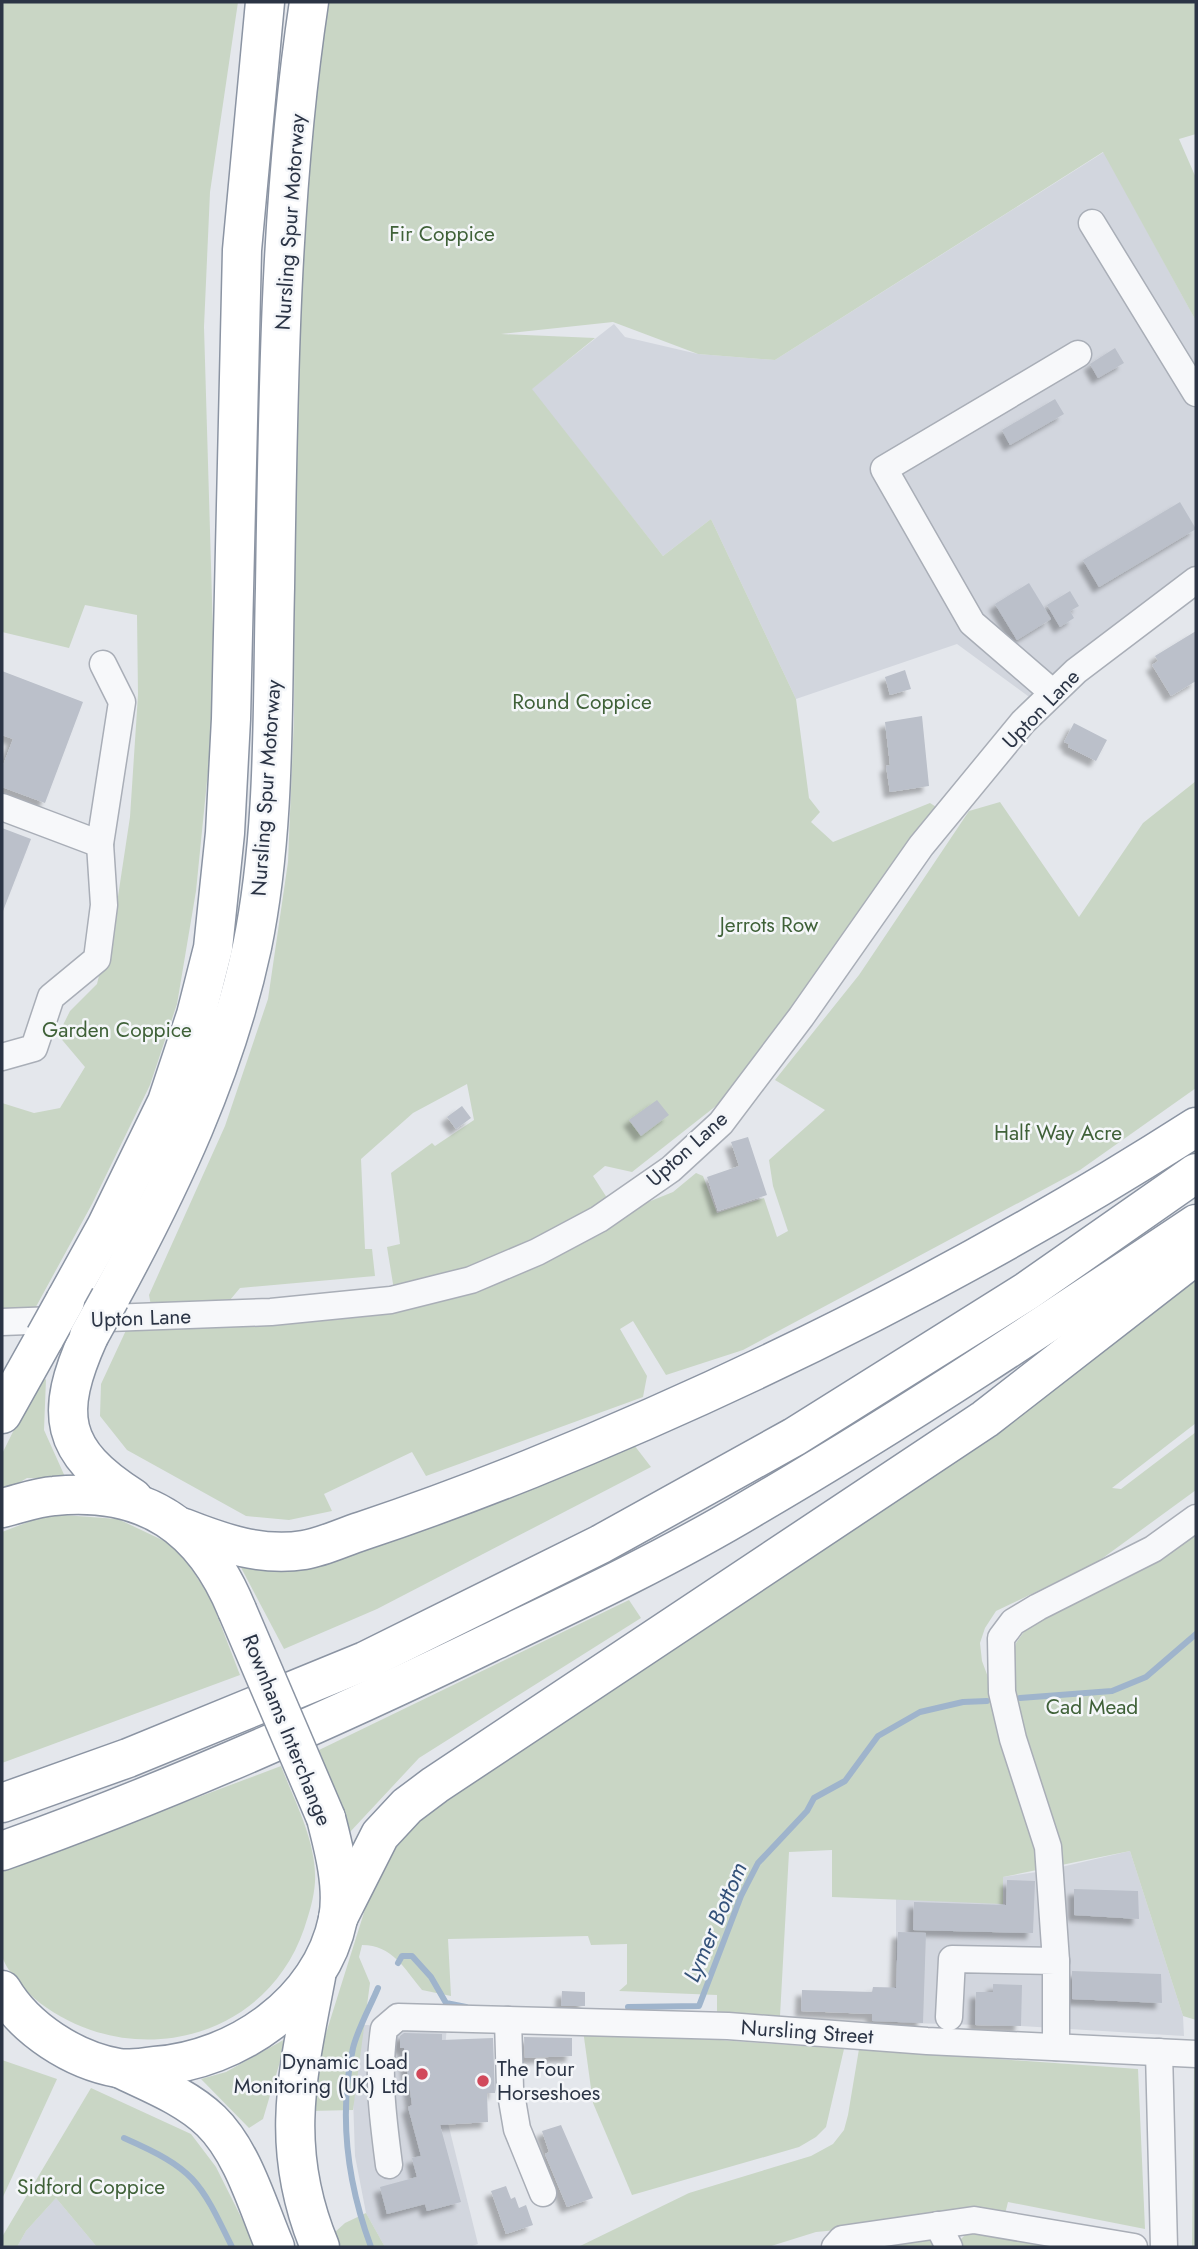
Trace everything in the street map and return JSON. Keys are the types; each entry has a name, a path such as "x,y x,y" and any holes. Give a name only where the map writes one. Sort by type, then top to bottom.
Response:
{"highway":[{"name":"Nursling Spur Motorway","path":"2,1414 106,1227 167,1102 196,1015 213,948 225,833 231,719 242,250 265,2"},
{"name":"Nursling Spur Motorway","path":"142,1504 94,1471 81,1456 73,1440 69,1394 73,1374 89,1336 155,1215 214,1082 233,1024 252,946 266,864 284,275 309,2"},
{"path":"184,1528 228,1546 267,1551 304,1550 435,1507 651,1420 789,1355 948,1273 1103,1187 1196,1127"},
{"path":"2,1803 128,1758 365,1661 601,1544 794,1437 1027,1291 1196,1173"},
{"path":"2,1851 116,1810 390,1691 590,1594 752,1508 939,1395 1196,1224"},
{"path":"338,1918 380,1835 407,1806 985,1419 1196,1255"},
{"name":"Rownhams Interchange","path":"2,1508 52,1496 92,1495 142,1504 184,1528 226,1584 326,1818 338,1881 338,1918 316,1977 286,2008 235,2045 169,2065 119,2068 63,2048 27,2022 2,1990"},
{"path":"316,1977 296,2083 293,2135 298,2179 320,2247"},
{"path":"2,2030 63,2048"},
{"path":"119,2068 170,2093 214,2124 247,2180 275,2247"}],"street":[{"path":"1092,223 1196,393"},
{"path":"1052,692 972,623 884,469 1078,354"},
{"name":"Upton Lane","path":"2,1322 271,1312 391,1300 471,1280 537,1252 599,1219 671,1169 721,1123 801,1017 921,846 1023,722 1052,692 1196,580"},
{"path":"2,1057 34,1048 51,997 97,959 104,905 100,844 122,702 103,664"},
{"path":"2,807 100,844"},
{"path":"1056,2047 1056,1961 1048,1847 1013,1739 1002,1692 1001,1638 1013,1622 1153,1549 1196,1518"},
{"path":"949,2017 951,1959 1056,1961"},
{"name":"Nursling Street","path":"389,2165 381,2106 384,2029 398,2017 728,2026 1196,2054"},
{"path":"508,2020 510,2088 517,2129 543,2193"},
{"path":"1159,2052 1164,2247"},
{"path":"835,2247 842,2239 943,2236 974,2220 1135,2247"}],"shaded area":[{"path":"1104,152 1196,321 1196,565 1032,699 957,644 796,699 711,519 663,556 531,389 614,324 625,337 698,354 775,360"},
{"path":"1130,1851 1183,2016 1184,2036 1021,2026 872,2022 873,1987 896,1987 896,1899 1003,1903 1003,1877 1044,1871"},
{"path":"363,2025 447,2026 441,2095 478,2244 469,2247 385,2247 366,2213 355,2156 353,2097"},
{"path":"56,2198 97,2247 17,2247 26,2231"}],"green space":[{"name":"Garden Coppice","path":"2,2 238,2 210,192 204,327 215,701 196,891 177,1004 150,1085 92,1204 32,1314 2,1315 2,1103 34,1113 60,1108 85,1067 58,1035 70,1011 97,984 117,903 130,817 138,695 137,615 85,605 69,648 2,632"},
{"path":"327,2 1196,2 1196,134 1179,139 1196,178 1196,321 1103,152 775,360 698,354 613,322 501,334 595,338 532,389 663,556 711,519 796,699 809,798 820,812 811,822 833,842 930,803 941,810 721,1102 632,1172 605,1166 593,1176 609,1201 556,1231 505,1254 394,1290 387,1247 400,1244 391,1173 432,1143 435,1146 474,1120 467,1084 413,1113 361,1159 365,1249 372,1249 375,1276 240,1288 225,1306 152,1311 149,1295 225,1126 268,999 288,862 294,718 296,259"},
{"name":"Half Way Acre","path":"1196,781 1196,1088 1080,1170 743,1350 666,1375 633,1321 620,1329 647,1376 643,1397 426,1476 412,1452 324,1494 332,1511 289,1520 246,1516 127,1450 100,1416 101,1384 128,1326 369,1314 673,1192 696,1173 703,1176 717,1213 764,1198 777,1237 788,1231 773,1186 769,1160 825,1110 775,1080 859,975 969,811 1000,802 1079,917 1143,823"},
{"name":"Cad Mead","path":"1196,1272 1196,1423 1112,1488 1121,1489 1196,1432 1196,1490 1096,1563 996,1611 985,1628 980,1643 982,1661 999,1707 1016,1643 1026,1629 1043,1617 1153,1564 1196,1532 1196,2020 1183,2016 1130,1851 1003,1877 1003,1904 832,1897 832,1850 789,1852 780,2016 717,2012 717,1995 619,1991 627,1984 627,1944 591,1945 588,1936 448,1939 451,1996 422,1990 389,1953 362,1945 359,1957 370,1983 353,2110 310,2111 322,2046 378,1868 417,1814"},
{"path":"46,1379 44,1430 66,1479 27,1478 2,1493 2,1454 37,1383"},
{"path":"631,1441 651,1467 377,1609 284,1649 236,1558"},
{"path":"49,1514 118,1519 177,1547 210,1597 240,1675 2,1763 2,1532"},
{"path":"629,1600 641,1618 419,1758 350,1832 319,1750"},
{"path":"281,1766 309,1838 315,1882 304,1929 286,1966 261,1996 231,2018 196,2033 159,2039 121,2037 83,2027 47,2008 15,1978 2,1956 2,1871"},
{"path":"583,2030 844,2049 826,2127 816,2137 799,2147 632,2195 593,2103"},
{"path":"287,2038 263,2119 249,2128 201,2079 226,2072"},
{"path":"859,2049 1138,2069 1145,2229 1008,2202 1005,2214 816,2232 768,2247 578,2247 689,2193 811,2156 833,2144 844,2130"},
{"path":"2,2060 57,2079 2,2199"},
{"path":"1194,2066 1196,2247 1192,2247"},
{"name":"Sidford Coppice","path":"91,2088 191,2134 216,2167 256,2247 97,2247 56,2198 26,2231 17,2247 2,2247 2,2237"},
{"path":"366,2213 385,2247 341,2247 334,2233 345,2223"},
{"path":"981,2230 1058,2247 959,2247 958,2242 967,2233"},
{"path":"923,2237 941,2247 865,2247"}],"building":[{"path":"1115,348 1124,363 1098,378 1090,364"},
{"path":"1055,399 1064,414 1010,445 1002,430"},
{"path":"1180,502 1196,529 1099,587 1083,560"},
{"path":"1029,583 1051,619 1017,640 995,604"},
{"path":"1070,591 1079,606 1070,611 1074,618 1060,627 1047,605"},
{"path":"1196,631 1196,681 1171,696 1152,665 1158,661 1155,656"},
{"path":"905,670 911,689 890,695 885,677"},
{"path":"2,671 83,702 45,803 2,787 2,768 13,739 2,735"},
{"path":"922,716 929,786 890,792 886,766 890,765 885,722"},
{"path":"1074,723 1107,740 1096,761 1068,747 1069,744 1064,742"},
{"path":"2,828 31,839 3,911 2,910"},
{"path":"657,1100 669,1115 641,1136 629,1120"},
{"path":"462,1106 471,1118 456,1129 447,1117"},
{"path":"748,1137 767,1195 718,1211 707,1177 739,1166 731,1142"},
{"path":"1007,1880 1035,1881 1033,1933 913,1930 914,1902 1006,1905"},
{"path":"1074,1889 1138,1891 1139,1919 1074,1915"},
{"path":"898,1932 926,1933 923,2023 872,2021 872,2014 801,2011 802,1990 872,1992 873,1987 896,1988"},
{"path":"1072,1971 1161,1974 1162,2003 1072,1999"},
{"path":"993,1984 1022,1985 1021,2026 975,2025 976,1992 993,1992"},
{"path":"562,1991 585,1992 585,2006 561,2006"},
{"path":"404,2033 442,2034 442,2040 493,2038 495,2093 487,2093 488,2122 440,2125 461,2202 427,2211 425,2204 387,2214 380,2187 417,2177 412,2158 421,2156 408,2107 412,2105 404,2048 400,2048 400,2036"},
{"path":"524,2037 572,2038 572,2056 525,2058"},
{"path":"561,2125 593,2198 567,2207 545,2154 549,2152 542,2131"},
{"path":"506,2186 511,2199 515,2197 519,2208 526,2205 533,2225 506,2234 491,2191"}],"waterway":[{"name":"Lymer Bottom","path":"1020,1698 1112,1691 1146,1677 1196,1634"},
{"name":"Lymer Bottom","path":"628,2007 699,2006 741,1896 758,1863 807,1811 814,1798 845,1781 878,1736 920,1712 963,1702 987,1701"},
{"name":"Lymer Bottom","path":"398,1963 402,1956 412,1956 431,1977 446,2003 466,2007"},
{"name":"Lymer Bottom","path":"371,2247 351,2174 347,2149 346,2099 353,2048 378,1988"},
{"name":"Lymer Bottom","path":"124,2138 166,2159 192,2179 211,2206 232,2247"}],"place":[{"name":"Dynamic Load Monitoring (UK) Ltd","path":"422,2074"},
{"name":"The Four Horseshoes","path":"483,2081"}],"park label":[{"name":"Fir Coppice","path":"442,234"},
{"name":"Round Coppice","path":"582,702"},
{"name":"Jerrots Row","path":"769,925"}]}
